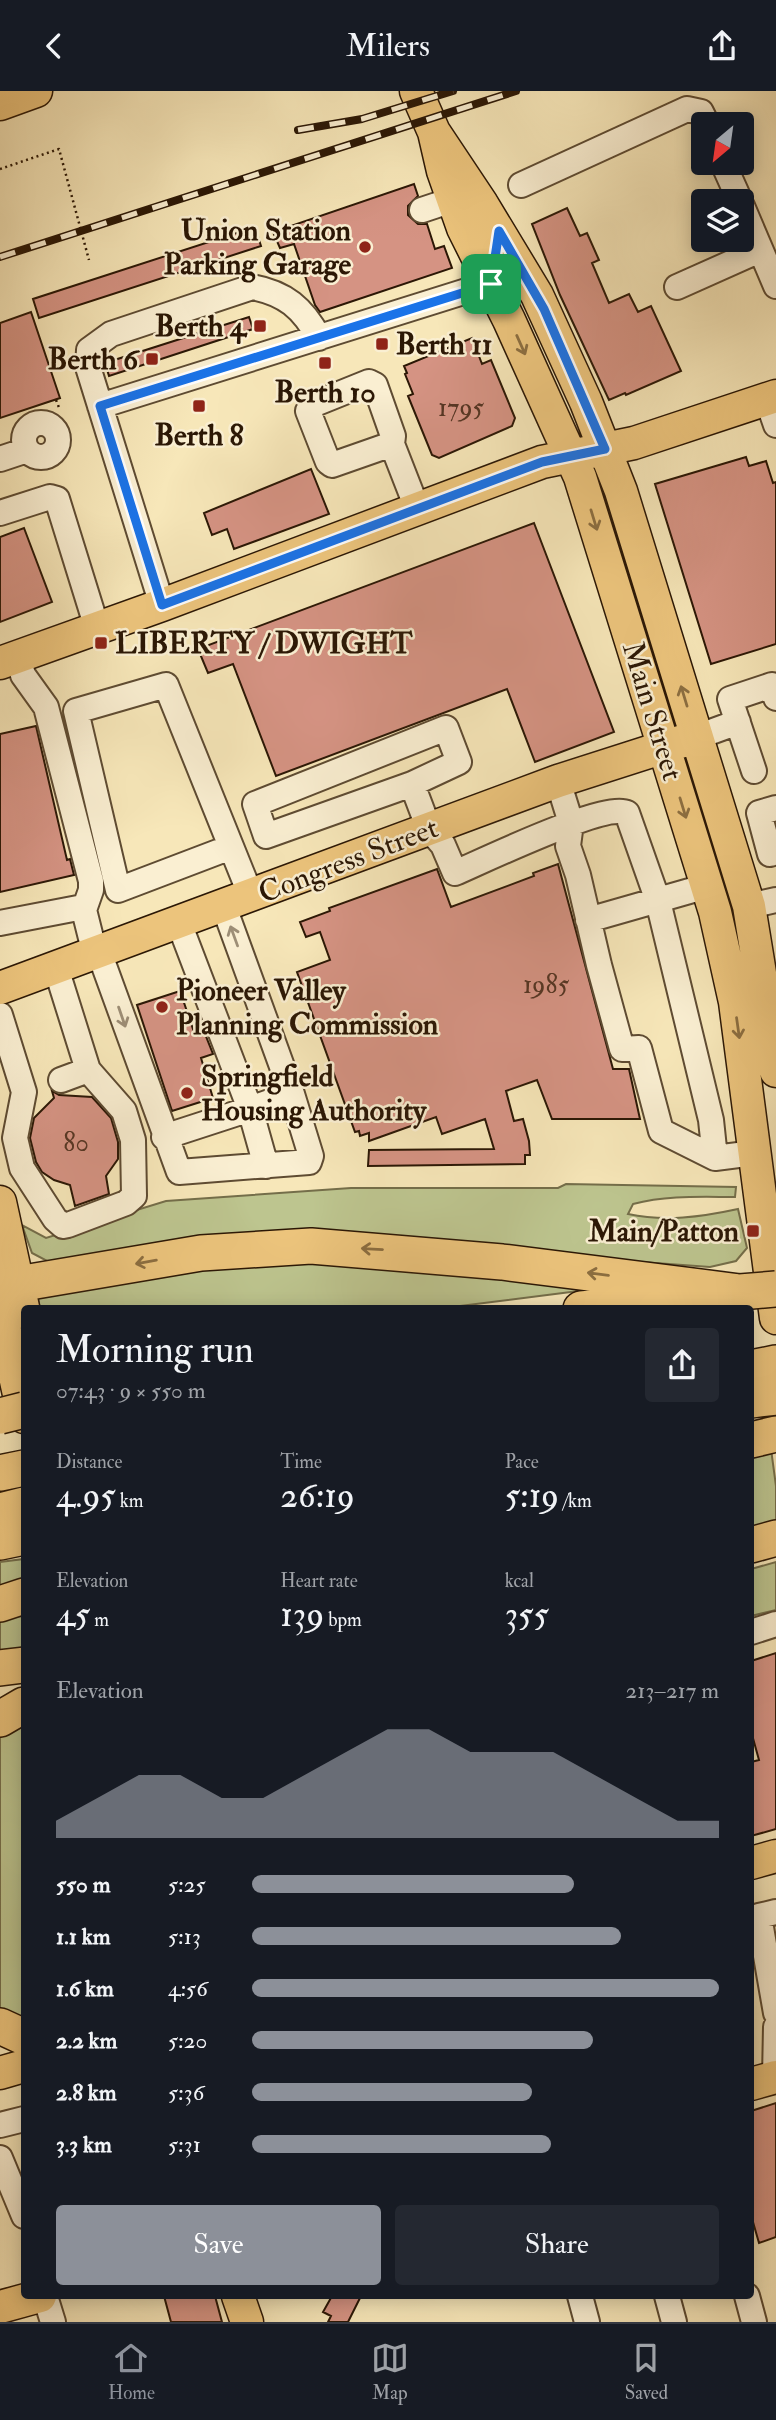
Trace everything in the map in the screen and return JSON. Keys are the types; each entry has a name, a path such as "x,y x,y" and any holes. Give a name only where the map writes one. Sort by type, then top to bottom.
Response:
{"highway":[{"path":"11,1298 201,1252 311,1246 502,1262 740,1292"},
{"path":"618,1305 776,1289"},
{"path":"754,1367 776,1363"},
{"path":"754,1399 776,1397"},
{"path":"0,1416 21,1411"},
{"path":"754,1439 776,1434"},
{"path":"7,1533 21,1510"},
{"path":"754,1544 776,1538"},
{"path":"0,1607 21,1597"},
{"path":"0,1607 21,1609"},
{"path":"0,1719 21,1707"},
{"path":"0,2026 21,2036"}],"main road":[{"path":"0,104 36,91"},
{"name":"Main Street","path":"416,91 434,132 453,200 470,244 571,456 588,501 707,886 730,973 754,1153 770,1224 776,1318"},
{"name":"Main Street","path":"434,132 499,231 544,309 621,491 697,737 762,903 775,1063"},
{"path":"9,660 542,462 634,443 773,407"},
{"name":"Congress Street","path":"0,988 558,781 697,737"},
{"path":"0,1202 21,1390"},
{"path":"754,1862 776,1856"},
{"path":"0,2073 21,2067"},
{"path":"0,2307 31,2299"},
{"path":"240,2299 247,2322"}],"street":[{"path":"522,185 687,109 701,112"},
{"path":"422,210 453,200"},
{"path":"491,284 499,231"},
{"path":"754,236 776,286"},
{"path":"677,287 760,250"},
{"path":"100,406 524,273"},
{"path":"162,605 88,367 89,350 97,341 111,334 252,287 273,291 295,304 308,318 319,338"},
{"path":"392,444 417,508"},
{"path":"0,459 27,450"},
{"path":"0,513 50,497 57,499 97,628"},
{"path":"9,660 46,707 90,880 91,890 84,910 97,953 179,1173 309,1162 311,1156 237,902 231,847 166,685 76,711 118,890 231,847"},
{"path":"754,771 730,699 772,685 776,698"},
{"path":"697,737 738,722"},
{"path":"446,728 459,762 412,784 266,836 255,804 446,728"},
{"path":"558,781 571,823 568,846 578,875 622,1049 639,1048 661,1131 715,1158 754,1153"},
{"path":"412,784 429,829 443,845 455,873 571,823 614,809 627,813 658,901 710,1121 715,1158"},
{"path":"776,808 759,813 770,854 776,852"},
{"path":"589,920 707,886"},
{"path":"0,923 78,908 84,910"},
{"path":"179,923 250,1109 266,1166"},
{"path":"0,1015 24,1092 15,1138 22,1168 59,1223 68,1225 126,1203 134,1196 133,1140 124,1111 88,1070 56,968"},
{"path":"24,1092 88,1070"},
{"path":"164,1137 292,1094"},
{"path":"754,1631 776,1624"},
{"path":"762,1914 773,1977"},
{"path":"767,2079 776,2027"},
{"path":"0,2125 21,2120"},
{"path":"0,2158 21,2209"},
{"path":"43,2299 53,2322"},
{"path":"581,2299 587,2322"},
{"path":"668,2299 674,2322"},
{"path":"748,2299 754,2322"}],"path":[{"path":"0,169 59,149 89,260"},
{"path":"60,183 66,181"},
{"path":"69,214 75,212"},
{"path":"56,400 60,410"}],"green space":[{"path":"566,1184 736,1187 735,1197 658,1199 633,1204 628,1214 656,1218 683,1217 738,1209 747,1248 736,1261 710,1267 587,1258 49,1262 32,1253 22,1225 46,1238 166,1201 351,1188 558,1188"},
{"path":"320,1258 610,1287 468,1305 39,1305 38,1298 84,1282"},
{"path":"771,1449 776,1486 776,1520 754,1529 754,1453"},
{"path":"21,1559 21,1589 0,1595 0,1562"},
{"path":"776,1562 776,1610 754,1615 754,1568"},
{"path":"21,1616 21,1649 0,1654 0,1617"},
{"path":"21,1717 21,2022 0,2013 0,1732"}],"building":[{"name":"Union Station Parking Garage","path":"414,184 418,196 408,206 408,215 418,224 427,224 435,249 444,246 452,268 320,312 315,305 294,244 280,248 273,232"},
{"path":"567,208 580,236 587,233 599,260 592,263 609,303 629,294 638,312 651,306 681,371 609,400 560,295 532,224"},
{"path":"255,227 261,246 39,318 33,299"},
{"path":"31,312 60,398 0,418 0,323"},
{"path":"249,317 253,329 109,376 105,363"},
{"path":"472,338 482,364 491,360 515,418 512,426 439,458 432,455 408,396 413,394 404,366"},
{"path":"746,457 749,466 766,461 773,483 776,482 776,644 711,664 655,484"},
{"path":"311,469 329,514 234,549 227,529 212,535 204,513"},
{"path":"534,523 614,732 535,762 507,689 276,776 233,664 208,673 198,649"},
{"path":"24,528 52,602 0,622 0,537"},
{"path":"36,726 67,860 70,859 74,875 0,892 0,734"},
{"path":"558,864 613,1069 629,1069 640,1119 552,1119 537,1080 506,1091 514,1121 523,1119 529,1141 530,1155 525,1155 525,1164 368,1166 369,1150 494,1149 485,1119 442,1134 436,1117 369,1141 369,1133 360,1136 359,1131 355,1132 297,972 330,960 320,932 306,937 300,922 330,911 329,908 437,869 451,907 534,876 533,873"},
{"path":"180,991 194,1032 203,1029 213,1054 201,1058 213,1098 172,1111 137,1005"},
{"path":"52,1091 59,1095 92,1097 111,1118 118,1142 118,1159 106,1176 109,1194 75,1206 70,1185 54,1180 42,1172 36,1162 30,1138 34,1118 54,1098"},
{"path":"776,1653 776,1829 754,1835 754,1761 759,1760 754,1742 754,1660"},
{"path":"776,2103 776,2237 759,2243 754,2226 754,2110"},
{"path":"165,2299 216,2299 222,2322 171,2322"},
{"path":"330,2299 360,2299 348,2322 328,2322 331,2316 323,2312"}],"railway":[{"path":"298,130 362,119 453,91"},
{"path":"0,257 516,91"}],"place":[{"name":"Union Station Parking Garage","path":"365,247"},
{"name":"Berth 4","path":"260,326"},
{"name":"Berth 11","path":"382,344"},
{"name":"Berth 6","path":"152,359"},
{"name":"Berth 10","path":"325,363"},
{"name":"Berth 8","path":"199,406"},
{"name":"LIBERTY / DWIGHT","path":"101,643"},
{"name":"Pioneer Valley Planning Commission","path":"162,1007"},
{"name":"Springfield Housing Authority","path":"187,1093"},
{"name":"Main/Patton","path":"753,1231"}],"route":[{"path":"499,231 544,309 605,449 542,462 162,605 100,406 491,284 499,231"}]}
